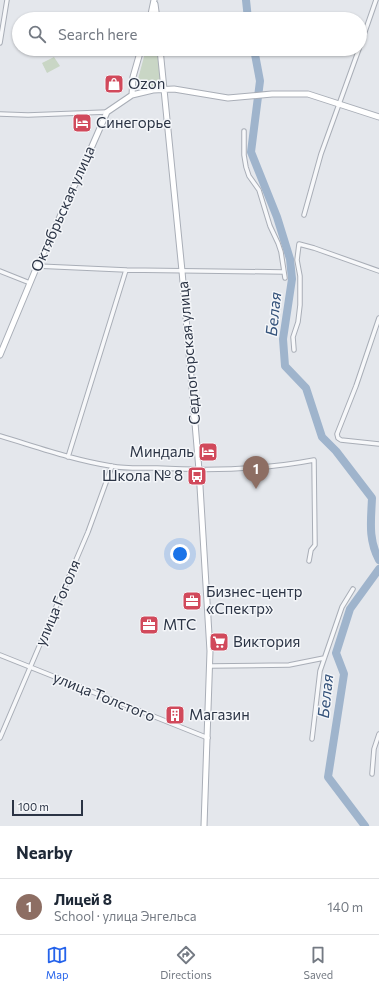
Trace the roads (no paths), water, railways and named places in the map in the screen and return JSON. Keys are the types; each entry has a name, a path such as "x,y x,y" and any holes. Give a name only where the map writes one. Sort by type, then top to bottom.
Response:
{"street":[{"path":"0,42 7,0"},
{"path":"152,12 155,0"},
{"path":"155,0 156,12"},
{"path":"367,27 376,0"},
{"path":"132,95 133,77 139,56"},
{"name":"Седлогорская улица","path":"161,56 182,271 199,470 210,651 204,826"},
{"path":"304,215 321,154 357,56"},
{"path":"0,114 28,115 107,112 132,95 165,89 184,90 228,98 272,94 308,94 379,117"},
{"name":"Октябрьская улица","path":"0,355 37,266 107,112"},
{"path":"244,131 244,155 246,167 249,176 259,190 270,226 278,243 285,278"},
{"path":"294,350 293,337 298,322 300,305 300,276 297,260 297,250 299,244 379,271"},
{"path":"37,266 126,270 284,272"},
{"path":"68,457 126,270"},
{"path":"0,271 30,283"},
{"path":"379,318 356,386 337,434 338,438 341,440 379,444"},
{"path":"0,436 68,457 112,466 199,470 273,467 314,460 315,545 311,550 309,561"},
{"name":"улица Гоголя","path":"0,738 88,532 112,466"},
{"path":"312,740 320,671 342,608 353,589"},
{"name":"улица Толстого","path":"0,655 208,738"},
{"path":"210,666 289,665 324,658"},
{"path":"372,774 374,749 379,734"}],"waterway":[{"name":"Белая","path":"246,0 247,12"},
{"name":"Белая","path":"255,56 260,81 251,152 277,217 290,259 292,279 283,339 285,366 306,388 322,437 336,451 372,498 372,537 373,545 379,560"},
{"name":"Белая","path":"365,826 328,777 344,674 336,653 350,609 379,569"}],"place":[{"name":"Ozon","path":"114,84"},
{"name":"Синегорье","path":"82,123"},
{"name":"Миндаль","path":"208,452"},
{"name":"Школа № 8","path":"197,476"},
{"name":"Лицей 8","path":"256,489"},
{"name":"Бизнес-центр «Спектр»","path":"192,601"},
{"name":"МТС","path":"149,625"},
{"name":"Виктория","path":"219,642"},
{"name":"Магазин","path":"175,715"}]}
